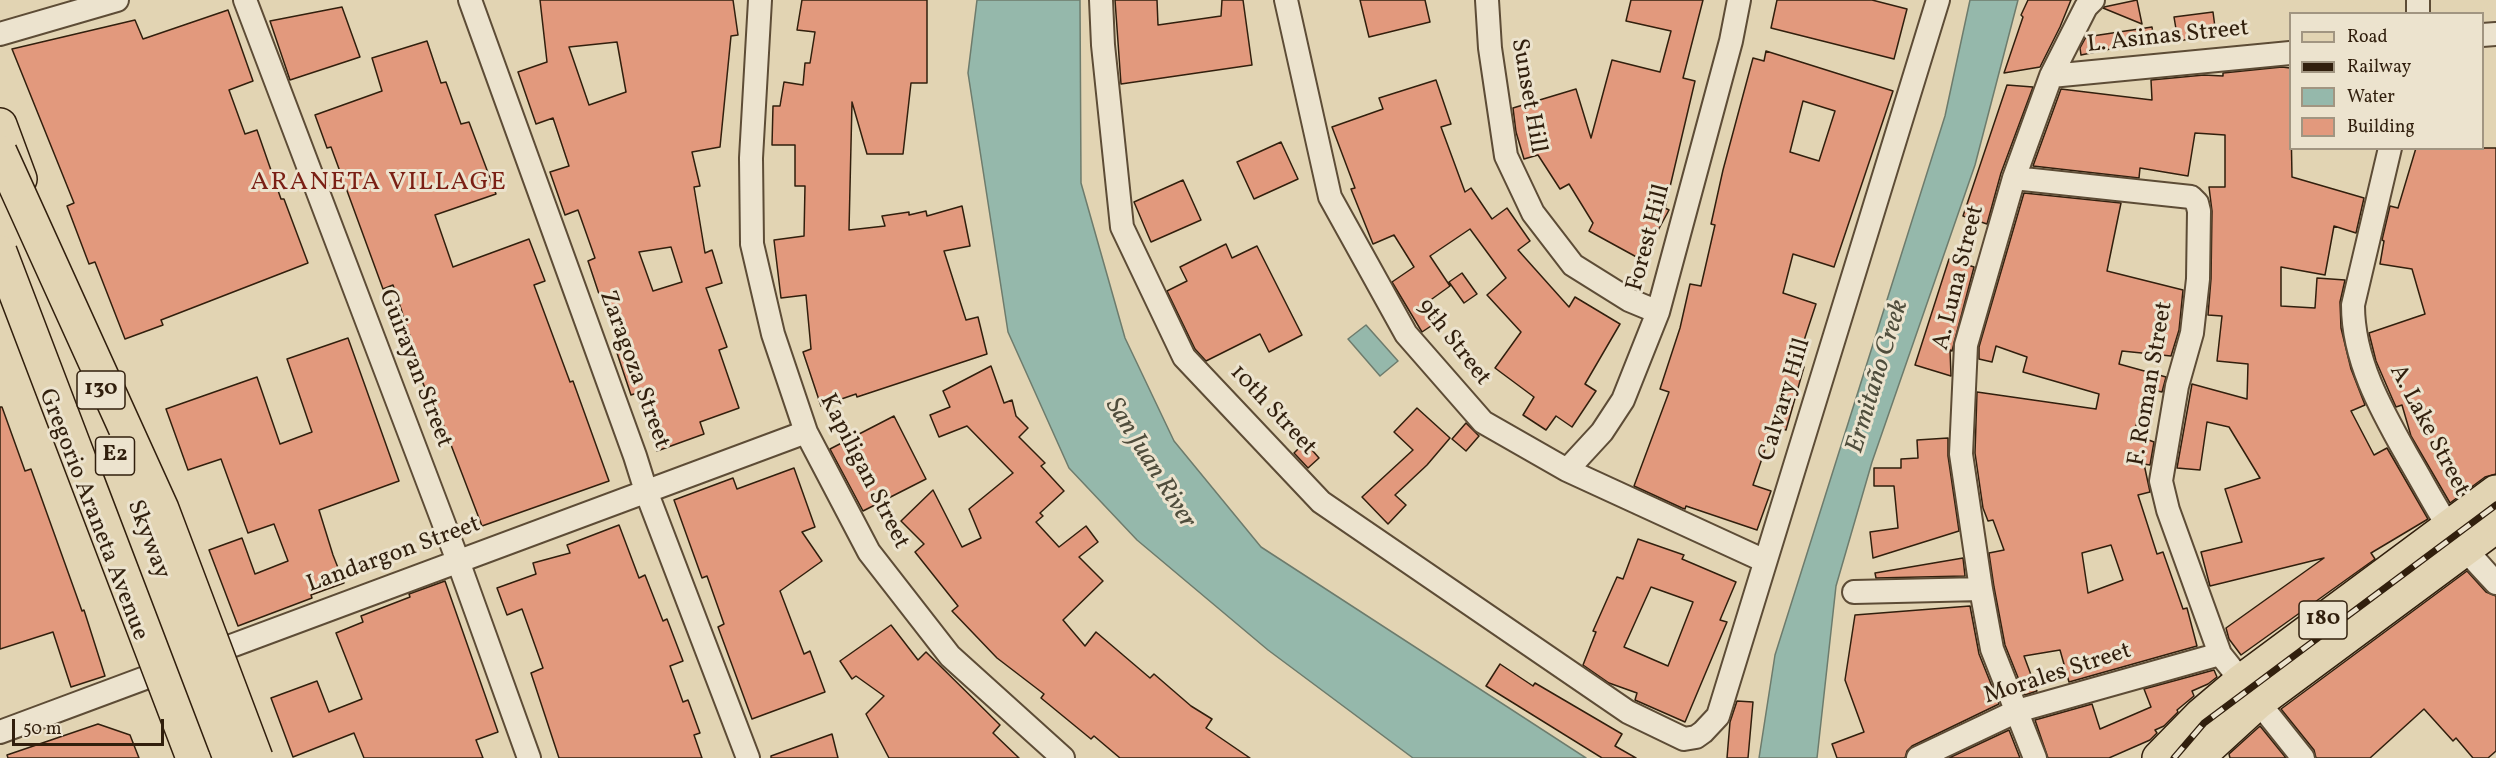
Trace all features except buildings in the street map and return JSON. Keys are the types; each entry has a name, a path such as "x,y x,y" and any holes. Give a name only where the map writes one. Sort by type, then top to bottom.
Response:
{"main road":[{"name":"130","path":"0,125 240,758"},
{"name":"Skyway","path":"0,153 231,758"},
{"path":"0,153 162,509 256,758"},
{"name":"Skyway","path":"0,252 193,758"},
{"name":"Gregorio Araneta Avenue","path":"0,272 183,758"},
{"name":"180","path":"2159,758 2201,715 2249,692 2457,538 2496,492"},
{"name":"180","path":"2457,538 2496,526"},
{"name":"180","path":"2198,758 2249,692"}],"street":[{"path":"0,34 117,0"},
{"name":"Guirayan Street","path":"245,0 458,561 529,758"},
{"name":"Zaragoza Street","path":"470,0 636,456 646,491 748,758"},
{"name":"Kapiligan Street","path":"760,0 752,158 752,244 773,334 806,432 869,552 950,656 1063,758"},
{"name":"10th Street","path":"1101,0 1102,45 1122,227 1185,357 1321,502 1628,712"},
{"name":"9th Street","path":"1286,0 1330,197 1406,334 1483,422 1567,470 1765,561"},
{"name":"Sunset Hill","path":"1487,0 1490,48 1506,156 1533,213 1573,265 1629,300 1658,312"},
{"name":"Forest Hill","path":"1567,470 1602,432 1623,400 1658,312 1728,53 1739,0"},
{"name":"Calvary Hill","path":"1628,712 1684,739 1695,736 1714,722 1723,700 1938,0"},
{"name":"A. Luna Street","path":"2035,758 1992,649 1981,589 1961,454 1966,345 2014,178 2052,76 2086,7 2093,0"},
{"name":"L. Asinas Street","path":"2052,76 2289,53"},
{"name":"A. Lake Street","path":"2390,150 2353,305 2360,356 2383,413 2457,538 2496,583"},
{"name":"F. Roman Street","path":"2014,178 2191,197 2197,203 2199,211 2198,279 2192,333 2177,386 2161,481 2168,510 2220,654 2304,758"},
{"name":"Landargon Street","path":"0,732 806,432"},
{"path":"1854,592 1981,589"},
{"name":"Morales Street","path":"1917,758 2018,711 2220,654"}],"water":[{"name":"San Juan River","path":"977,0 1080,0 1081,183 1125,338 1174,441 1261,547 1586,758 1413,758 1268,650 1137,540 1069,468 1008,332 968,73"},
{"name":"Ermitaño Creek","path":"1970,0 2018,0 1975,165 1872,462 1836,586 1817,758 1759,758 1775,655 1945,116"},
{"path":"1366,325 1398,361 1380,376 1348,339"}],"railway":[{"path":"2174,758 2204,723 2496,505"}],"district":[{"name":"ARANETA VILLAGE","path":"379,184"}]}
